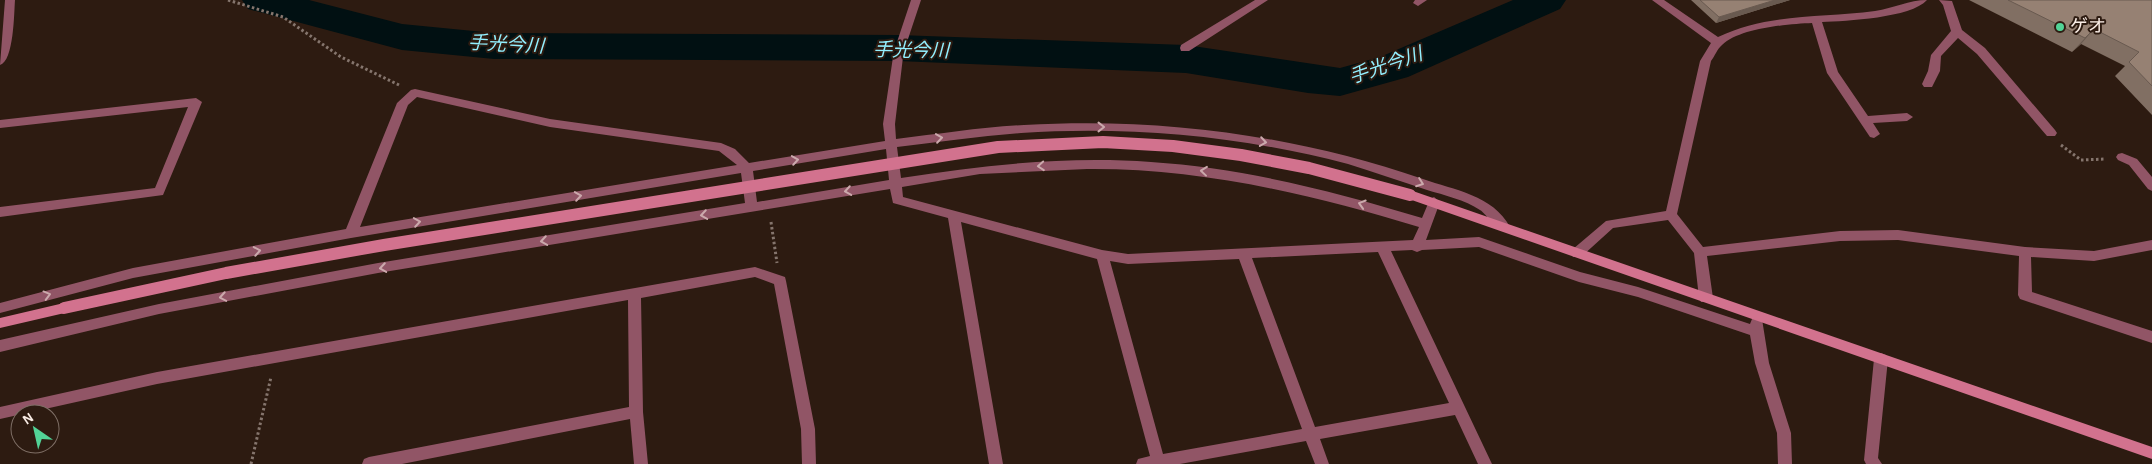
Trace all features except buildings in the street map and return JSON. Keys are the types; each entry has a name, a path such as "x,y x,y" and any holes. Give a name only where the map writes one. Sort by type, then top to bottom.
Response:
{"street":[{"path":"0,60 6,43 10,0"},
{"path":"902,42 916,0"},
{"path":"1185,48 1263,0"},
{"path":"1657,0 1718,42"},
{"path":"1671,215 1706,62 1718,42 1754,26 1890,10 1922,0"},
{"path":"1944,0 1948,3 1957,32 1981,51 2051,133"},
{"path":"1816,19 1833,73 1874,134"},
{"path":"1928,84 1934,71 1936,55 1957,32"},
{"path":"898,57 889,124 897,200 1102,255 1128,259 1417,247 1479,242 1579,277 1638,292 1756,331"},
{"path":"351,233 403,103 415,93 550,123 721,148 736,154 747,168 752,207"},
{"path":"0,124 196,102 160,192 0,212"},
{"path":"1864,120 1908,117"},
{"path":"0,308 133,273 351,233 891,144 1041,128 1111,127 1194,132 1276,144 1367,164 1485,206 1504,227"},
{"path":"0,323 226,273 384,245 998,146 1066,142 1137,143 1230,152 1292,162 1358,178 1434,202 1881,360 2152,453"},
{"path":"2122,157 2133,162 2152,186"},
{"path":"0,346 159,309 378,268 980,170 1063,164 1150,166 1219,173 1285,184 1343,198 1426,224"},
{"path":"1417,247 1434,202"},
{"path":"953,214 996,464"},
{"path":"1671,215 1700,252 1706,298"},
{"path":"1577,253 1610,224 1671,215"},
{"path":"1700,252 1840,236 1898,236 2025,252 2094,256 2127,252 2152,244"},
{"path":"1383,248 1485,464"},
{"path":"2025,252 2025,295 2152,337"},
{"path":"1244,254 1322,464"},
{"path":"1102,255 1158,463"},
{"path":"0,413 157,378 755,272 780,280 808,429 809,464"},
{"path":"634,294 636,412 641,464"},
{"path":"1758,316 1756,331 1784,434 1785,464"},
{"path":"1874,464 1871,460 1881,360"},
{"path":"1142,464 1158,463 1458,408"},
{"path":"369,464 636,412"}],"path":[{"path":"228,0 283,17 341,57 415,93"},
{"path":"2051,133 2074,158 2088,162 2122,157"},
{"path":"768,204 780,280"},
{"path":"251,464 275,356"}],"waterway":[{"name":"手光今川","path":"261,0 402,37 494,46 898,48 1186,59 1308,79 1340,82 1394,67 1547,0"}],"place":[{"name":"ゲオ","path":"2060,27"}]}
